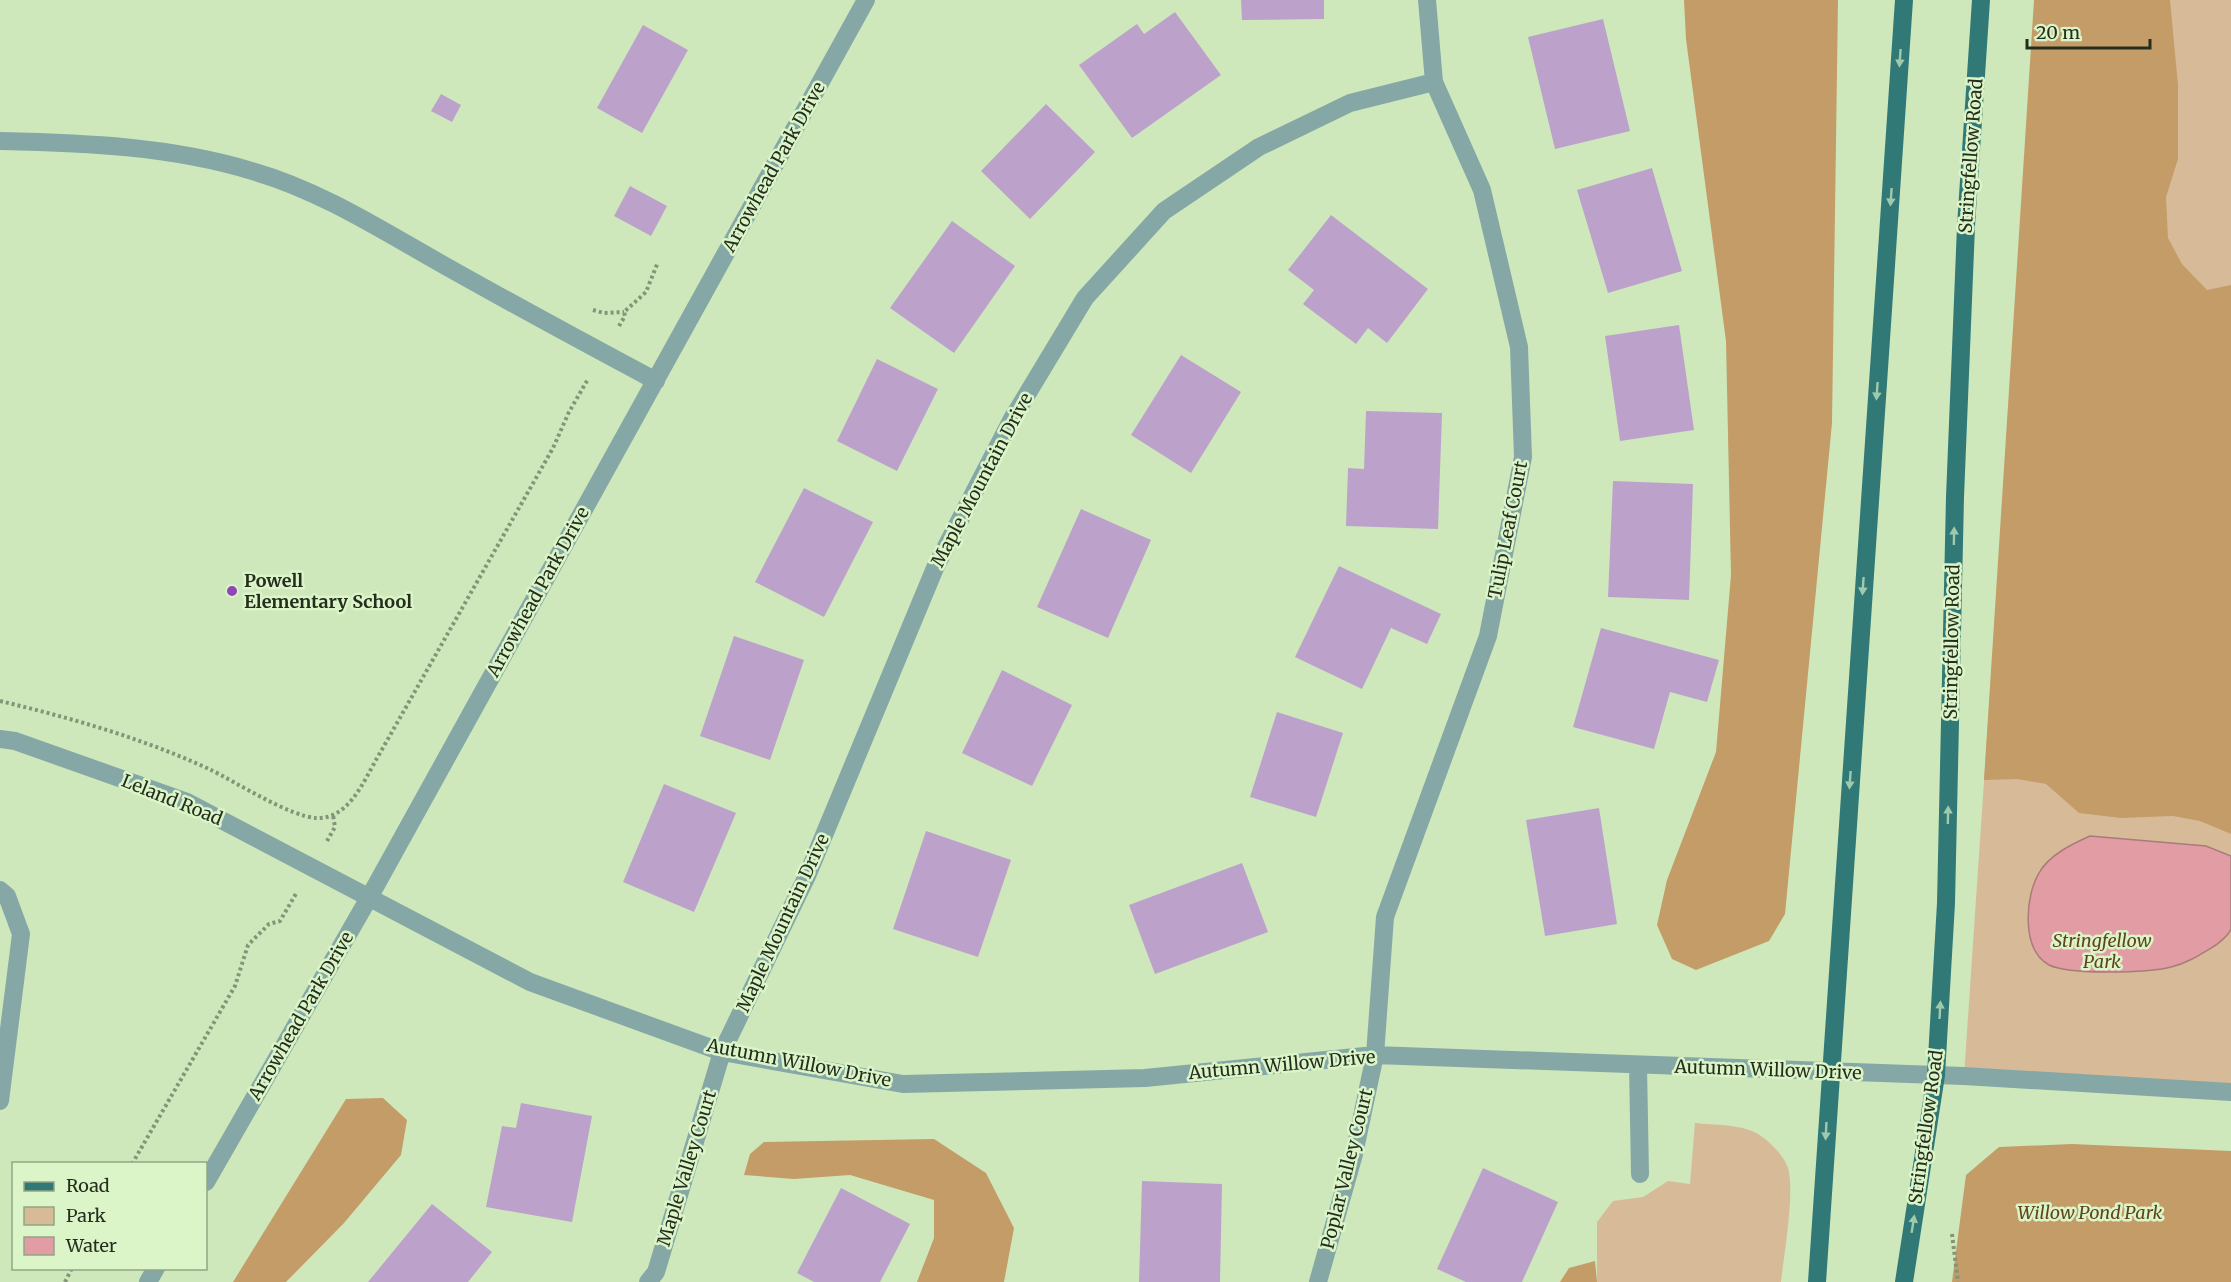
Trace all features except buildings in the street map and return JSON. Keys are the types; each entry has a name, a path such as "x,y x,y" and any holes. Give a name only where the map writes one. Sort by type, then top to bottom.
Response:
{"main road":[{"path":"1817,1282 1904,0"},
{"name":"Stringfellow Road","path":"1904,1282 1936,1075 1946,903 1955,497 1965,249 1981,0"}],"street":[{"name":"Arrowhead Park Drive","path":"207,1180 370,896 866,0"},
{"name":"Tulip Leaf Court","path":"1375,1056 1385,917 1488,636 1523,457 1519,347 1485,201 1434,82 1427,0"},
{"name":"Maple Mountain Drive","path":"722,1052 807,876 935,568 1012,419 1085,298 1164,211 1259,147 1350,103 1434,82"},
{"path":"0,141 109,146 186,155 253,171 300,189 369,223 656,381"},
{"name":"Leland Road","path":"0,739 15,741 187,802 370,896"},
{"path":"0,890 7,896 21,934 0,1101"},
{"name":"Autumn Willow Drive","path":"370,896 530,982 722,1052 903,1084 1145,1078 1375,1056 1936,1075 2231,1092"},
{"name":"Maple Valley Court","path":"648,1282 656,1272 722,1052"},
{"name":"Poplar Valley Court","path":"1318,1282 1354,1154 1375,1056"},
{"path":"1638,1065 1640,1174"}],"path":[{"path":"0,701 117,732 208,769 292,811 317,818 333,815 355,797 553,448 569,412 625,316 624,312 646,292 658,262"},
{"path":"133,1162 235,986 248,945 269,924 280,921 335,827 333,815"},
{"path":"1952,1234 1958,1282"}],"green space":[{"path":"1684,0 1838,0 1832,423 1785,914 1769,941 1696,970 1672,959 1657,925 1667,880 1716,752 1731,575 1726,341 1686,39"},
{"name":"Stringfellow Park","path":"2034,0 2170,0 2178,85 2178,159 2166,197 2168,238 2182,264 2207,290 2231,285 2231,834 2200,821 2173,816 2121,818 2079,813 2046,784 2017,779 1984,780"},
{"name":"Stringfellow Park","path":"2037,0 2231,0 2231,1092 1964,1076"},
{"path":"383,1098 407,1120 401,1155 344,1223 286,1282 233,1282 346,1099"},
{"path":"1695,1123 1744,1128 1758,1134 1780,1153 1786,1163 1790,1179 1790,1207 1781,1282 1597,1282 1597,1222 1613,1201 1643,1197 1668,1181 1690,1184"},
{"path":"934,1139 986,1173 1014,1228 1004,1282 917,1282 934,1238 934,1200 850,1175 794,1179 744,1175 750,1154 764,1142"},
{"name":"Willow Pond Park","path":"2072,1144 2231,1151 2231,1282 1952,1282 1966,1175 1999,1147"},
{"path":"1595,1261 1597,1282 1560,1282 1569,1268"}],"water":[{"path":"2090,836 2206,846 2231,856 2231,929 2229,933 2216,945 2194,958 2160,969 2090,972 2049,965 2040,958 2030,935 2029,908 2034,883 2043,867 2055,855"}],"place":[{"name":"Powell Elementary School","path":"232,591"}]}
